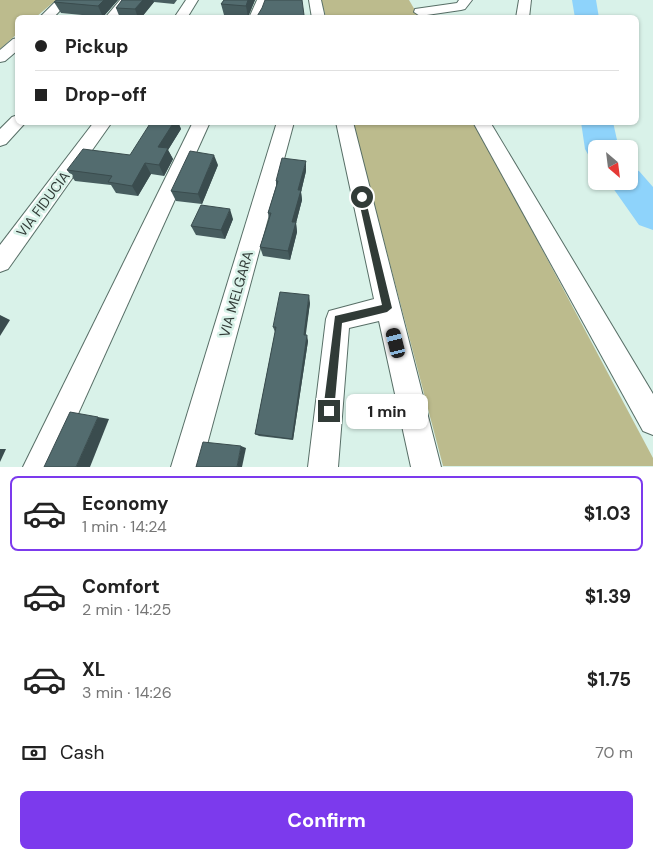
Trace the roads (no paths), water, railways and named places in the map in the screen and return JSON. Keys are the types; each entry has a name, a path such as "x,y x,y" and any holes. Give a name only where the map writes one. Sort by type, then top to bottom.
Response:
{"street":[{"path":"48,15 64,0"},
{"path":"114,15 127,0"},
{"path":"182,15 192,0"},
{"path":"256,15 263,0"},
{"path":"315,0 318,15"},
{"path":"419,10 460,6 466,0"},
{"path":"522,15 525,0"},
{"path":"0,58 15,45"},
{"path":"0,140 15,124"},
{"name":"VIA FIDUCIA","path":"0,262 102,125"},
{"path":"38,466 201,125"},
{"name":"VIA MELGARA","path":"186,466 285,125"},
{"path":"345,125 426,466"},
{"path":"483,125 653,421"},
{"path":"323,466 338,319 387,308"}],"waterway":[{"path":"584,0 586,15"},
{"path":"598,125 600,140"},
{"path":"633,190 653,214"}]}
